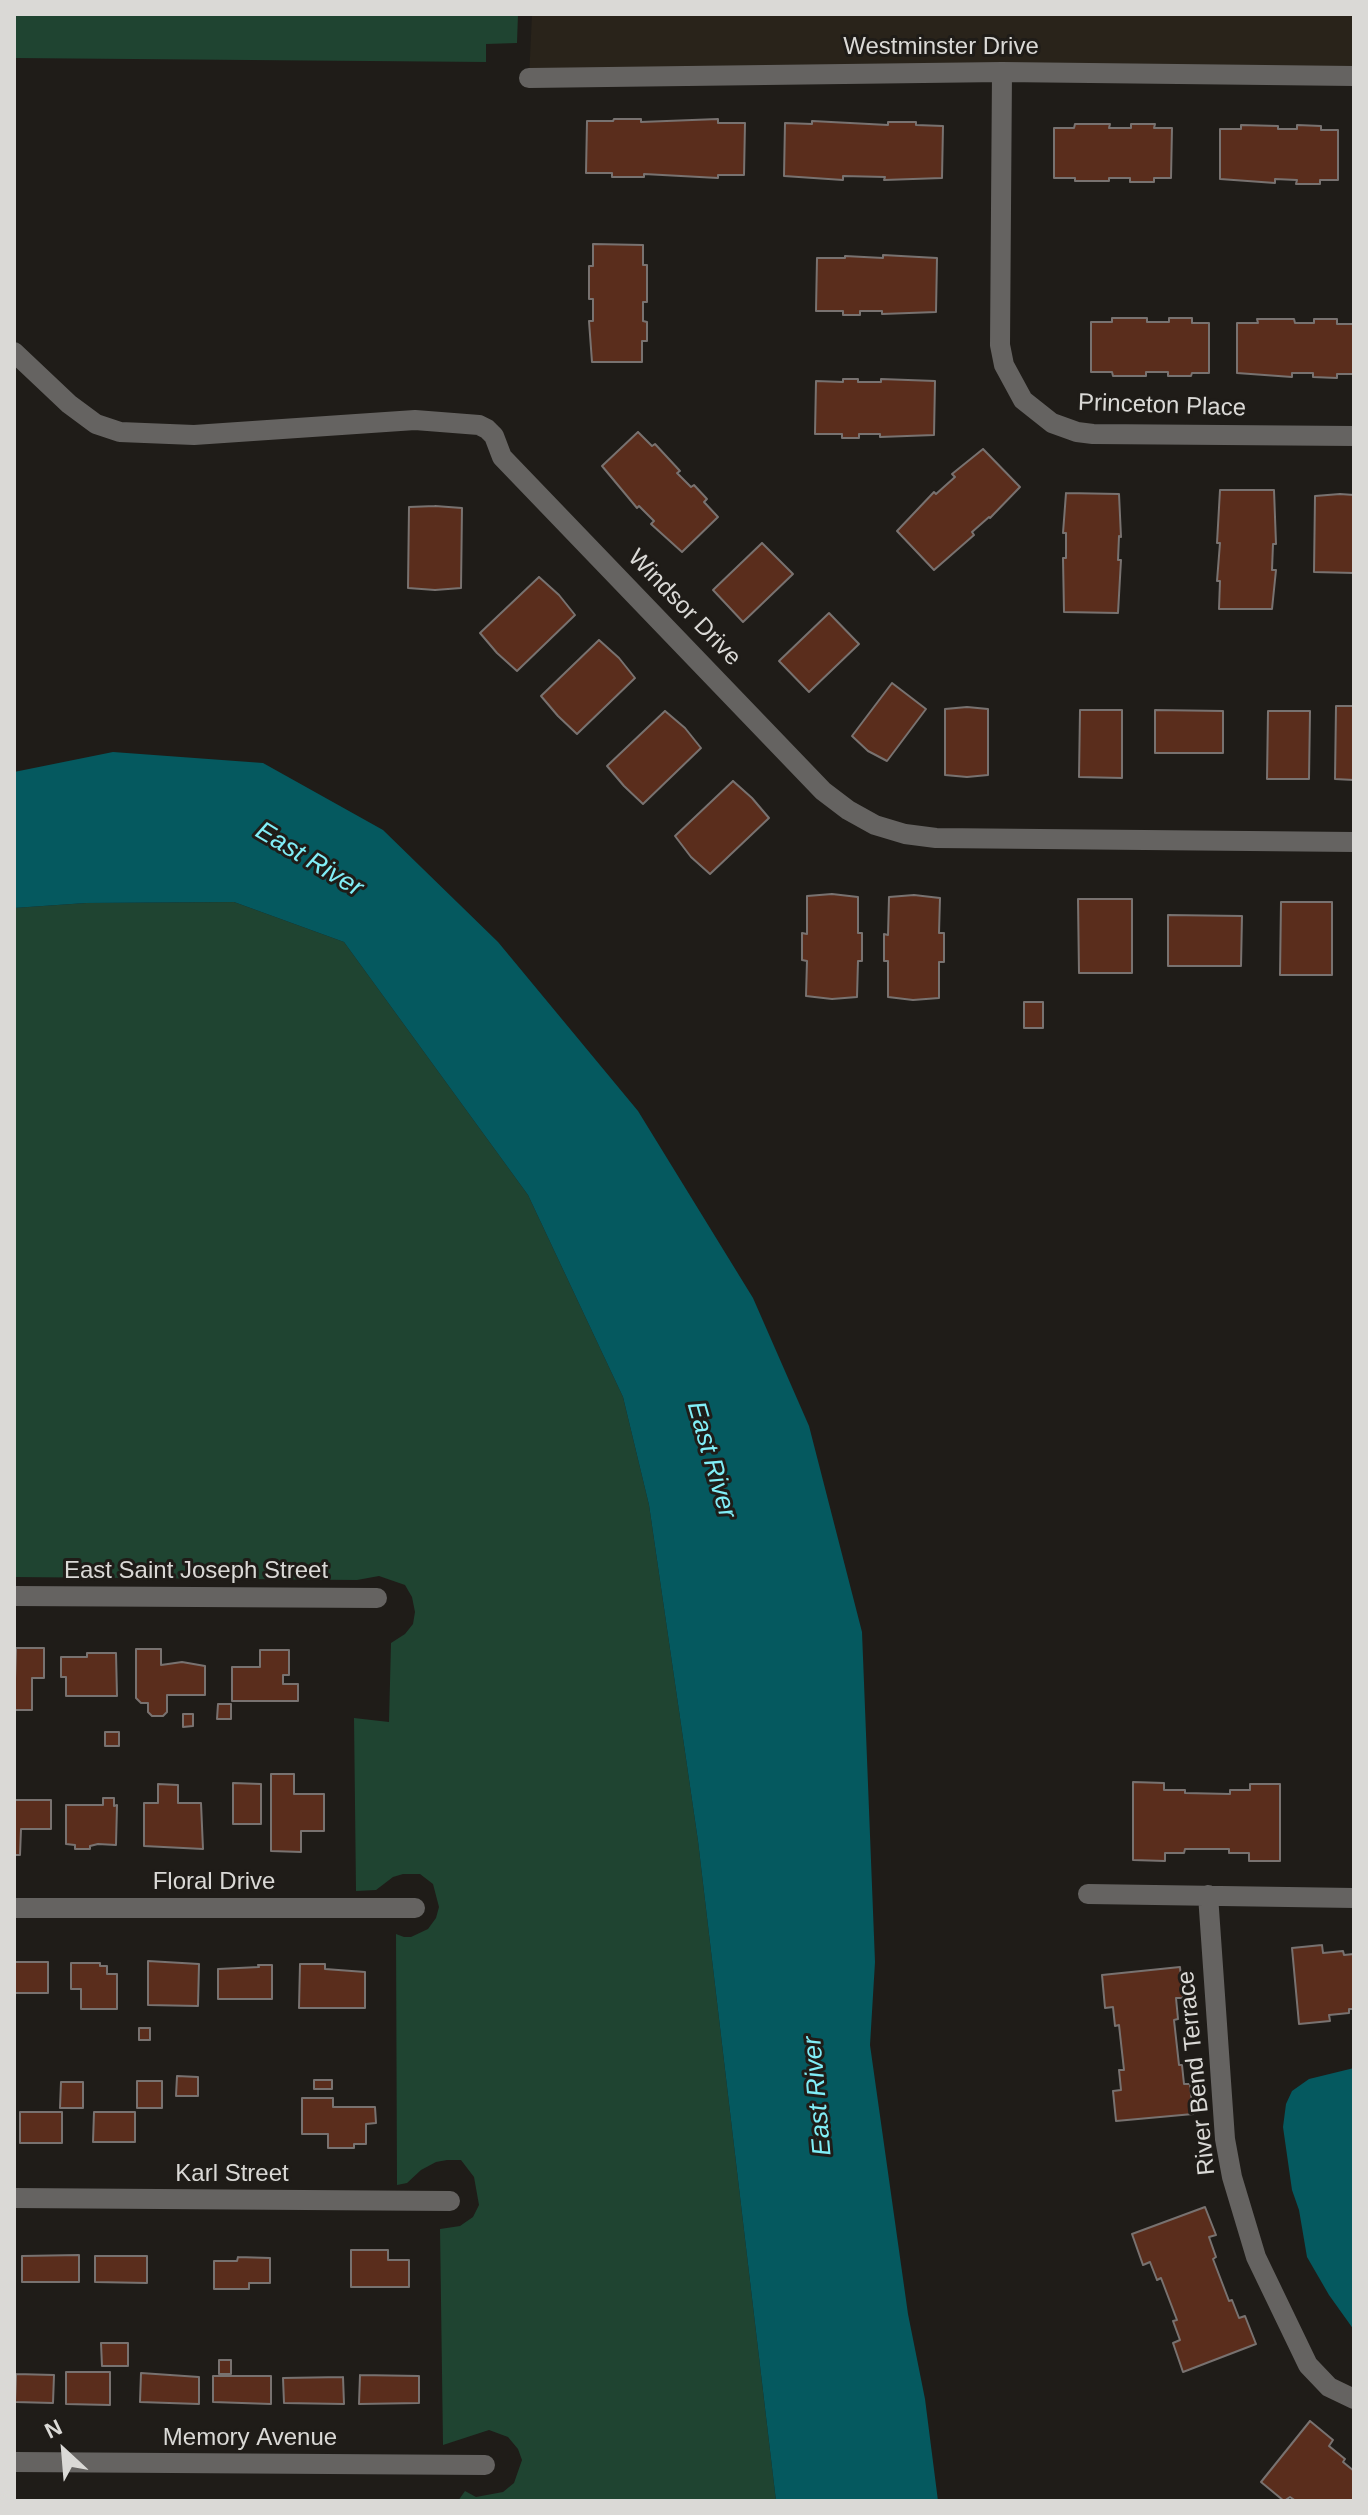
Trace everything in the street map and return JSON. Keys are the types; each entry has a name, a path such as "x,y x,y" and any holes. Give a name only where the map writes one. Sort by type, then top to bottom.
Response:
{"street":[{"name":"Westminster Drive","path":"529,78 1002,72 1354,76"},
{"name":"Princeton Place","path":"1002,72 1000,345 1004,365 1023,400 1052,423 1093,434 1354,436"},
{"name":"Windsor Drive","path":"14,352 69,404 96,424 120,432 194,435 415,420 479,425 487,429 494,436 502,457 823,791 875,825 905,834 936,838 1354,842"},
{"name":"East Saint Joseph Street","path":"14,1596 377,1598"},
{"path":"1088,1894 1354,1898"},
{"name":"River Bend Terrace","path":"1208,1895 1225,2139 1232,2177 1256,2257 1308,2365 1329,2387 1354,2399"},
{"name":"Floral Drive","path":"14,1908 415,1908"},
{"name":"Karl Street","path":"14,2198 450,2201"},
{"name":"Memory Avenue","path":"14,2462 485,2465"}],"shaded area":[{"path":"532,14 1354,14 1354,76 529,78"}],"green space":[{"path":"14,14 518,14 517,43 486,44 486,62 14,58"},
{"path":"234,902 344,942 528,1195 623,1397 649,1505 698,1841 776,2501 458,2501 465,2491 476,2497 503,2492 514,2483 522,2460 508,2437 489,2430 443,2445 440,2229 460,2226 473,2217 479,2205 474,2177 461,2160 447,2160 436,2162 407,2183 397,2185 396,1934 411,1937 428,1929 439,1907 433,1884 420,1874 403,1874 393,1877 376,1890 356,1891 354,1718 389,1722 391,1643 413,1624 415,1612 405,1585 379,1576 357,1580 14,1577 14,908 86,903"}],"water":[{"name":"East River","path":"113,752 263,763 383,830 498,942 638,1111 753,1298 809,1426 862,1632 875,1962 870,2045 938,2501 776,2501 698,1841 649,1505 623,1397 528,1195 344,942 234,902 86,903 14,908 14,772"},
{"path":"1354,2068 1354,2330 1307,2257 1299,2210 1292,2190 1283,2127 1286,2104 1292,2091 1309,2079"}],"building":[{"path":"641,119 641,122 718,119 718,123 745,123 744,175 718,175 718,178 644,174 644,177 612,177 612,173 586,173 587,121"},
{"path":"812,121 888,125 888,122 916,122 916,125 943,126 942,178 884,180 885,177 843,176 843,180 784,176 785,123 812,124"},
{"path":"1075,124 1110,124 1109,128 1131,128 1131,124 1155,124 1154,128 1172,128 1171,178 1130,182 1130,178 1075,181 1075,178 1054,178 1054,128 1074,128"},
{"path":"1241,125 1278,126 1278,129 1297,129 1297,125 1321,126 1321,130 1338,130 1338,180 1296,184 1297,180 1275,179 1275,183 1220,179 1220,129 1241,129"},
{"path":"593,244 643,245 643,265 647,265 647,302 643,302 643,321 647,322 647,341 642,341 642,362 592,362 589,321 593,321 593,299 589,299 589,266 593,266"},
{"path":"883,255 937,258 936,312 882,314 882,311 860,311 860,315 843,315 843,311 816,311 817,258 883,258"},
{"path":"1112,318 1147,318 1147,322 1169,322 1169,318 1192,318 1192,323 1209,323 1209,373 1168,376 1168,372 1146,372 1146,376 1113,376 1112,372 1091,372 1091,322 1112,322"},
{"path":"1257,319 1294,319 1295,323 1314,323 1314,319 1337,319 1337,324 1354,324 1354,374 1337,374 1337,378 1313,377 1313,373 1292,373 1292,377 1237,373 1237,323 1258,323"},
{"path":"843,379 858,379 858,382 881,382 881,379 935,381 934,435 880,437 880,434 859,434 859,438 842,438 842,434 815,434 816,381 843,382"},
{"path":"638,432 652,446 655,444 691,487 694,485 718,517 682,552 651,524 654,521 639,506 637,508 602,466"},
{"path":"983,449 1020,487 972,532 974,535 934,570 897,531 934,492 936,494 955,477 952,474"},
{"path":"1220,490 1274,490 1276,544 1273,544 1272,570 1276,570 1272,609 1219,609 1220,581 1217,581 1220,543 1217,543"},
{"path":"1066,493 1119,494 1121,537 1118,560 1121,560 1118,613 1064,612"},
{"path":"1354,495 1354,573 1314,572 1315,496"},
{"path":"409,507 462,508 461,588 408,588"},
{"path":"762,543 793,574 743,622 713,590"},
{"path":"539,577 575,615 517,671 480,633"},
{"path":"829,613 859,644 809,692 779,661"},
{"path":"599,640 635,678 577,734 541,696"},
{"path":"892,683 926,709 887,761 868,751 852,736"},
{"path":"1336,706 1354,706 1354,780 1335,779"},
{"path":"945,709 988,709 988,775 945,775"},
{"path":"1080,710 1122,710 1122,778 1079,777"},
{"path":"1155,710 1223,711 1223,753 1155,753"},
{"path":"665,711 685,728 701,748 643,804 607,766"},
{"path":"1268,711 1310,711 1309,779 1267,779"},
{"path":"733,781 769,818 710,874 691,857 675,836"},
{"path":"832,894 858,897 862,961 858,961 857,997 832,999 806,996 807,961 802,960 802,933 807,934 807,896"},
{"path":"914,895 940,898 939,933 944,933 944,962 939,962 939,998 913,1000 888,997 884,934 888,935 889,897"},
{"path":"1078,899 1132,899 1132,973 1079,973"},
{"path":"1281,902 1332,902 1332,975 1280,975"},
{"path":"1168,915 1242,916 1241,966 1168,966"},
{"path":"1024,1002 1043,1002 1043,1028 1024,1028"},
{"path":"16,1648 44,1648 44,1678 32,1678 32,1710 14,1710"},
{"path":"136,1649 161,1649 161,1665 182,1662 205,1666 205,1695 167,1695 167,1712 163,1716 152,1716 148,1712 148,1703 141,1703 136,1698"},
{"path":"260,1650 289,1650 289,1675 283,1675 283,1684 298,1684 298,1701 232,1701 232,1667 260,1667"},
{"path":"87,1653 116,1653 117,1696 66,1696 66,1677 61,1677 61,1657 87,1657"},
{"path":"218,1704 231,1704 231,1719 217,1719"},
{"path":"183,1714 193,1714 193,1726 183,1727"},
{"path":"105,1732 119,1732 119,1746 105,1746"},
{"path":"271,1774 294,1774 294,1794 324,1794 324,1831 301,1831 301,1852 271,1851"},
{"path":"1133,1782 1164,1783 1164,1790 1185,1790 1185,1793 1230,1794 1230,1790 1250,1790 1250,1784 1280,1784 1280,1861 1249,1861 1249,1853 1229,1853 1229,1849 1185,1849 1184,1853 1165,1853 1165,1861 1133,1860"},
{"path":"233,1783 261,1784 261,1824 233,1824"},
{"path":"158,1784 178,1785 178,1803 201,1803 203,1849 144,1846 144,1803 158,1803"},
{"path":"103,1798 114,1798 114,1806 117,1805 116,1845 98,1844 90,1846 90,1849 75,1849 75,1845 66,1844 66,1805 103,1805"},
{"path":"14,1800 51,1800 51,1829 21,1829 20,1855 14,1855"},
{"path":"1322,1945 1323,1953 1343,1951 1344,1955 1354,1954 1354,2009 1349,2009 1349,2013 1329,2015 1330,2021 1299,2024 1292,1948"},
{"path":"148,1961 199,1964 198,2006 148,2005"},
{"path":"14,1962 48,1962 48,1993 14,1993"},
{"path":"71,1963 100,1963 100,1966 107,1966 107,1974 117,1974 117,2009 81,2009 81,1989 71,1989"},
{"path":"300,1964 325,1964 325,1969 365,1972 365,2008 299,2008"},
{"path":"272,1965 272,1999 218,1999 218,1969"},
{"path":"1180,1967 1183,1998 1176,1998 1178,2019 1174,2020 1179,2065 1182,2065 1184,2084 1190,2084 1193,2114 1116,2121 1113,2091 1121,2090 1119,2070 1124,2070 1119,2025 1115,2026 1113,2007 1105,2008 1102,1975"},
{"path":"139,2028 150,2028 150,2040 139,2040"},
{"path":"177,2076 198,2077 198,2096 176,2096"},
{"path":"314,2080 332,2080 332,2089 314,2089"},
{"path":"137,2081 162,2081 162,2108 137,2108"},
{"path":"61,2082 83,2082 83,2108 60,2108"},
{"path":"302,2098 333,2098 333,2107 375,2107 376,2123 366,2124 366,2144 354,2144 354,2148 328,2148 328,2134 302,2134"},
{"path":"20,2112 62,2112 62,2143 20,2143"},
{"path":"94,2112 135,2112 135,2142 93,2142"},
{"path":"1205,2207 1216,2235 1209,2237 1216,2257 1213,2259 1229,2301 1232,2300 1239,2318 1245,2316 1256,2344 1183,2372 1173,2343 1180,2340 1173,2321 1177,2320 1161,2278 1157,2280 1150,2262 1143,2265 1132,2234"},
{"path":"351,2250 388,2250 388,2260 409,2260 409,2287 351,2287"},
{"path":"79,2255 79,2282 22,2282 22,2256"},
{"path":"95,2256 147,2256 147,2283 95,2282"},
{"path":"238,2257 270,2258 270,2283 249,2283 249,2289 214,2289 214,2261 237,2261"},
{"path":"101,2343 128,2343 128,2366 102,2366"},
{"path":"219,2360 231,2360 231,2374 219,2374"},
{"path":"66,2372 110,2372 110,2405 66,2404"},
{"path":"141,2373 199,2377 199,2404 140,2402"},
{"path":"16,2374 54,2375 53,2403 15,2402"},
{"path":"360,2375 419,2376 419,2403 359,2404"},
{"path":"213,2376 271,2376 271,2404 213,2402"},
{"path":"343,2377 344,2404 284,2403 283,2378"},
{"path":"1310,2421 1333,2440 1329,2446 1354,2471 1354,2501 1296,2501 1290,2497 1284,2501 1261,2482"}]}
